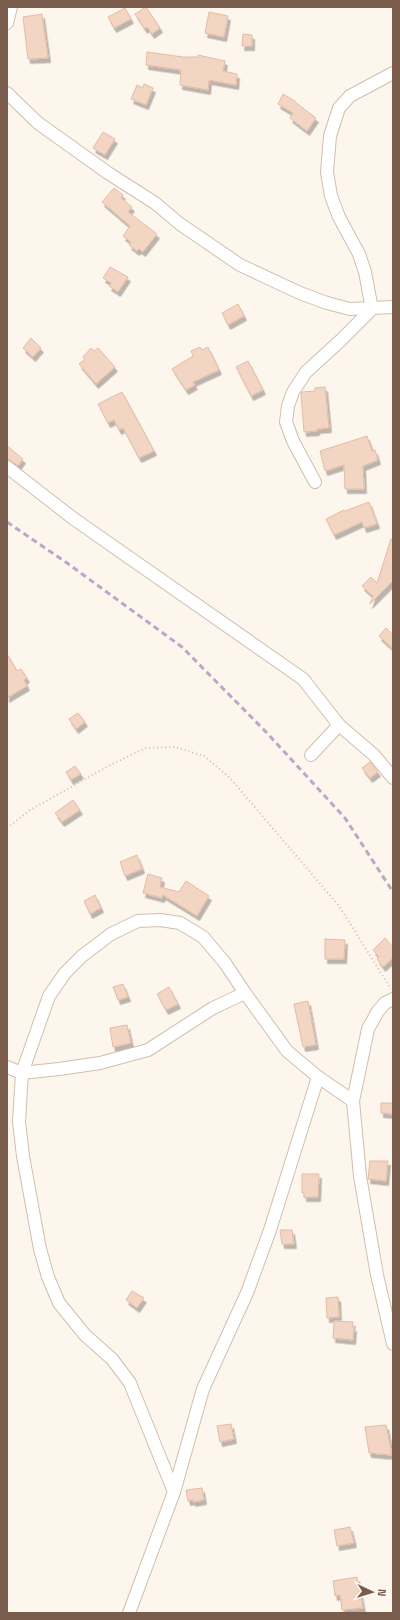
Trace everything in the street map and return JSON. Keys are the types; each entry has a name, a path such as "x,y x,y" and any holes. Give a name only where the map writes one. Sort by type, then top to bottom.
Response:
{"street":[{"path":"7,23 11,7"},
{"path":"372,309 360,254 339,217 331,196 327,172 330,136 339,108 350,96 393,73"},
{"path":"7,93 38,123 155,203 180,224 240,265 326,303 350,309 393,307"},
{"path":"315,482 293,441 286,422 288,406 293,392 306,372 372,309"},
{"path":"7,468 74,519 302,679 339,725 374,755 393,778"},
{"path":"311,755 339,725"},
{"path":"174,1492 130,1383 112,1359 86,1335 59,1303 48,1277 40,1249 22,1149 19,1122 22,1073 49,996 64,973 82,956 111,934 138,921 160,920 180,923 203,937 226,963 244,993 286,1051 318,1077 353,1101"},
{"path":"7,1067 22,1073 59,1070 100,1063 148,1050 213,1008 244,993"},
{"path":"393,999 385,1003 378,1011 368,1029 353,1101 360,1176 375,1267 393,1344"},
{"path":"129,1613 174,1492 203,1390 247,1293 270,1230 318,1077"}],"path":[{"path":"7,828 30,810 112,764 146,748 175,747 204,756 230,778 339,906 393,992"}],"building":[{"path":"146,7 160,28 152,34 147,27 145,29 135,14"},
{"path":"125,8 131,19 114,28 108,17"},
{"path":"209,12 228,16 224,37 205,33"},
{"path":"42,14 48,58 28,59 23,17"},
{"path":"243,34 252,35 252,46 242,46"},
{"path":"147,52 183,57 198,57 198,55 225,61 223,71 237,74 236,85 209,80 208,90 180,85 181,70 146,65"},
{"path":"144,84 153,88 146,105 131,99 137,85 143,88"},
{"path":"283,94 295,101 316,118 307,131 290,118 293,113 278,104"},
{"path":"103,132 115,139 105,155 93,148"},
{"path":"114,188 123,195 121,198 132,207 128,212 157,234 143,252 139,249 137,251 129,245 131,242 123,236 130,226 102,202"},
{"path":"110,267 128,277 118,292 109,286 111,283 103,278"},
{"path":"238,304 244,316 228,325 222,313"},
{"path":"31,338 41,348 33,357 23,348"},
{"path":"200,347 202,350 208,347 219,370 193,382 195,385 186,390 172,369 193,356 191,351"},
{"path":"91,348 94,351 98,348 115,367 96,384 79,364 85,359 83,357"},
{"path":"248,361 263,390 251,396 236,367"},
{"path":"325,387 329,428 304,432 301,393 315,391 315,388"},
{"path":"122,392 154,451 139,458 123,428 119,430 114,420 108,423 98,404"},
{"path":"367,436 372,451 375,450 378,460 363,466 364,489 345,489 344,465 325,471 320,451"},
{"path":"7,446 23,459 18,466 7,458"},
{"path":"369,502 377,524 364,528 362,522 334,535 326,519 344,510 345,511"},
{"path":"391,539 393,539 393,581 370,604 373,596 362,586 371,577 377,583"},
{"path":"386,628 393,635 393,649 379,636"},
{"path":"7,654 17,671 21,669 27,678 24,680 27,686 7,698"},
{"path":"78,713 85,722 76,729 69,719"},
{"path":"370,762 378,772 370,778 362,768"},
{"path":"75,766 81,774 71,780 66,772"},
{"path":"73,800 80,810 62,822 55,813"},
{"path":"137,855 142,869 125,876 120,862"},
{"path":"148,874 162,878 160,887 179,892 186,881 209,896 197,916 163,895 162,898 143,893"},
{"path":"95,895 101,908 90,914 84,901"},
{"path":"385,938 393,947 393,958 383,967 377,959 379,957 373,950"},
{"path":"325,939 345,940 344,959 325,959"},
{"path":"123,984 128,997 118,1000 113,987"},
{"path":"169,987 178,1004 166,1010 157,994"},
{"path":"308,1001 316,1045 303,1047 294,1004"},
{"path":"127,1025 131,1043 113,1047 110,1028"},
{"path":"381,1103 393,1103 393,1114 381,1113"},
{"path":"370,1161 388,1161 386,1181 368,1179"},
{"path":"302,1174 319,1174 318,1197 304,1197 304,1193 302,1193"},
{"path":"280,1230 292,1230 294,1244 282,1244"},
{"path":"132,1291 144,1298 137,1308 126,1300"},
{"path":"338,1297 339,1317 327,1318 326,1298"},
{"path":"334,1321 353,1322 353,1340 333,1338"},
{"path":"231,1424 234,1439 220,1442 217,1426"},
{"path":"386,1425 392,1455 369,1453 365,1427"},
{"path":"202,1488 204,1500 193,1502 193,1500 188,1501 186,1490"},
{"path":"350,1527 354,1543 337,1546 334,1530"},
{"path":"357,1577 363,1608 342,1610 340,1595 335,1596 333,1581"}],"railway":[{"path":"7,522 67,563 182,647 267,733 345,818 393,892"}]}
